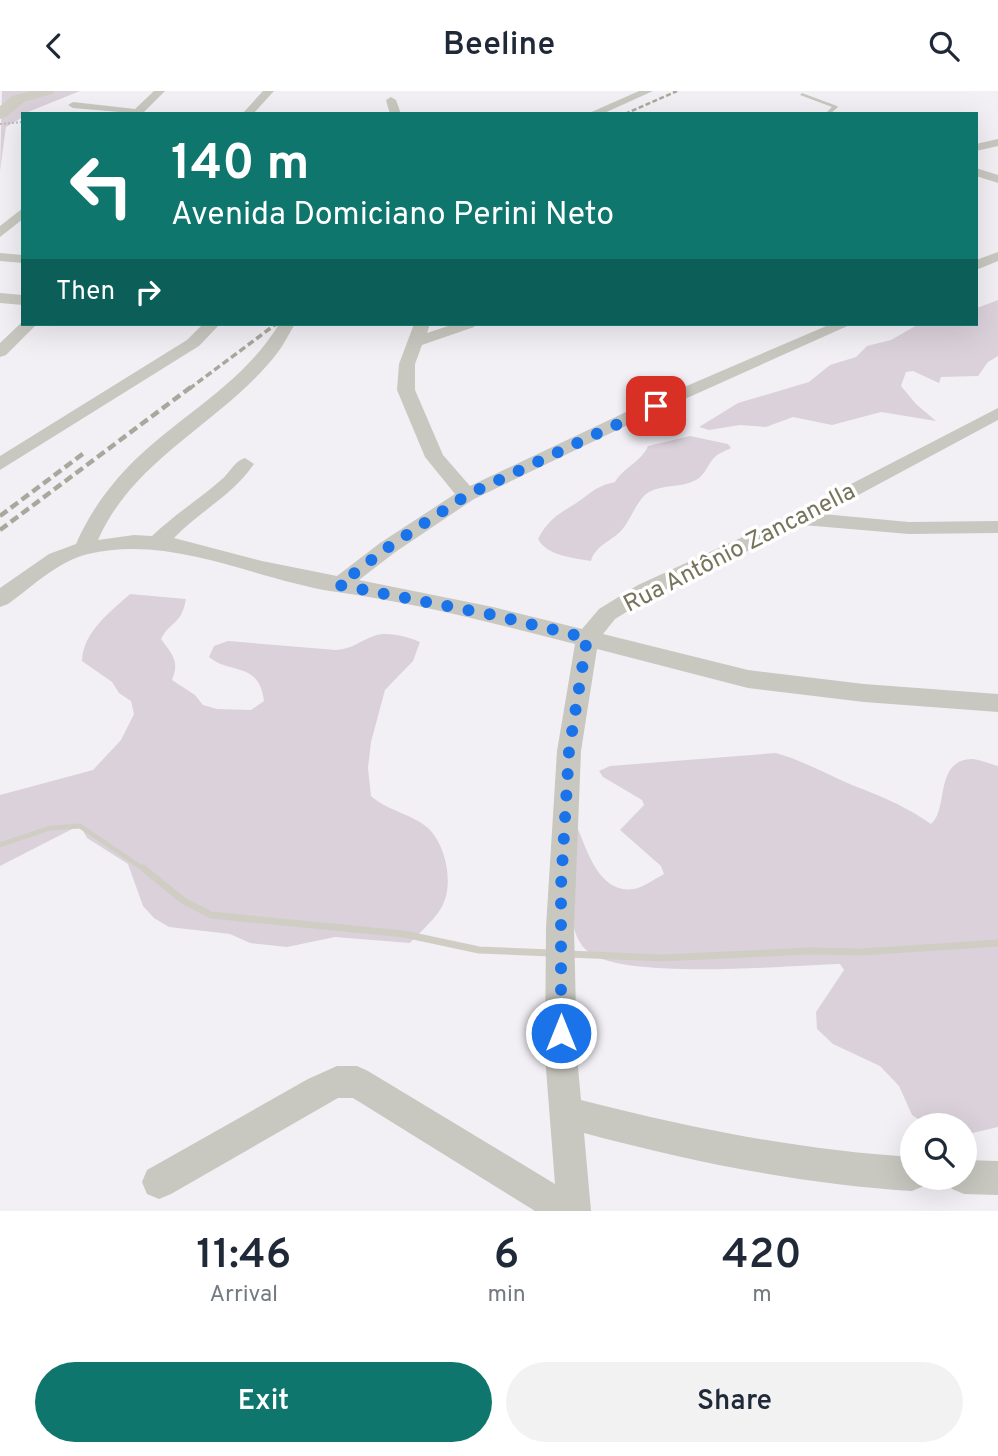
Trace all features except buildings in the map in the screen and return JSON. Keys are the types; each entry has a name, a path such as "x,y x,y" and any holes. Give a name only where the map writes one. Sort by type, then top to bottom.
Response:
{"street":[{"path":"140,91 159,92"},
{"path":"249,112 269,91"},
{"path":"597,112 648,91"},
{"path":"136,112 159,92"},
{"path":"68,108 92,96"},
{"path":"391,100 395,112"},
{"path":"68,108 122,112"},
{"path":"978,147 998,142"},
{"path":"978,173 998,179"},
{"path":"0,233 20,217"},
{"path":"978,265 998,256"},
{"path":"0,257 21,259"},
{"path":"0,298 21,300"},
{"path":"2,347 27,326"},
{"path":"0,464 193,343 210,326"},
{"path":"84,548 96,521 134,472 247,376 272,349 286,326"},
{"path":"421,326 407,364 406,390 434,457 467,495"},
{"path":"413,344 462,326"},
{"path":"339,585 387,548 467,495 632,416 839,326"},
{"name":"Rua Antônio Zancanella","path":"587,638 607,614 646,590 800,518 998,413"},
{"path":"157,543 184,516 230,483 245,464"},
{"path":"846,494 876,525"},
{"path":"800,518 945,529 998,527"},
{"path":"0,599 55,559 84,548 134,543 182,545 261,568 493,615 748,679 864,693 994,704"},
{"path":"574,1211 561,1056 560,927 569,751 587,638"},
{"path":"159,1182 319,1090 337,1082 357,1082 567,1211"},
{"path":"565,1112 736,1152 870,1172 900,1173"},
{"path":"977,1177 998,1178"}],"lane":[{"path":"802,94 835,107 829,112"}],"path":[{"path":"0,124 21,122"}],"shaded area":[{"path":"2,91 80,91 28,112 21,112 21,118 6,127 0,171"},
{"path":"998,300 998,356 988,362 978,376 941,377 939,383 913,371 906,372 901,386 916,404 936,421 881,412 832,425 793,417 766,427 740,425 709,430 699,427 738,403 809,382 830,365 856,357 867,346 891,340 916,326 978,326 978,308"},
{"path":"690,436 728,444 731,448 715,457 696,480 645,495 621,531 600,548 591,561 554,553 542,545 538,539 548,524 596,489 615,482 648,446"},
{"path":"130,594 186,599 179,619 161,639 175,663 172,680 195,695 203,705 217,709 251,710 264,701 261,688 250,674 209,657 214,646 228,641 336,650 385,634 420,642 413,661 385,690 371,742 368,768 371,796 428,828 440,845 447,867 445,901 433,919 410,943 335,937 287,947 250,943 230,934 169,927 154,918 143,906 128,864 87,838 80,825 0,866 0,795 93,770 121,740 134,714 131,701 119,693 112,682 82,661 92,632 106,615"},
{"path":"776,753 893,802 931,824 940,808 947,776 952,768 959,762 971,759 998,766 998,1127 977,1132 977,1113 911,1113 899,1086 880,1066 833,1044 817,1029 816,1012 844,970 840,964 666,969 603,959 585,949 573,924 569,891 574,841 578,829 597,870 612,885 622,889 634,889 664,874 661,866 620,830 644,805 642,800 603,777 599,771 610,766"}],"waterway":[{"path":"0,114 18,99 47,91"},
{"path":"0,845 50,828 80,826 145,870"},
{"path":"143,868 184,901 211,915 404,934 479,950 551,953"},
{"path":"568,954 662,958 809,951 862,952 998,943"}],"railway":[{"path":"630,112 677,91"},
{"path":"189,389 273,326"},
{"path":"0,530 191,387"},
{"path":"0,516 84,453"}],"route":[{"path":"561,1033 561,886 569,751 587,638 493,615 339,585 387,548 467,495 538,459 656,406"}]}
